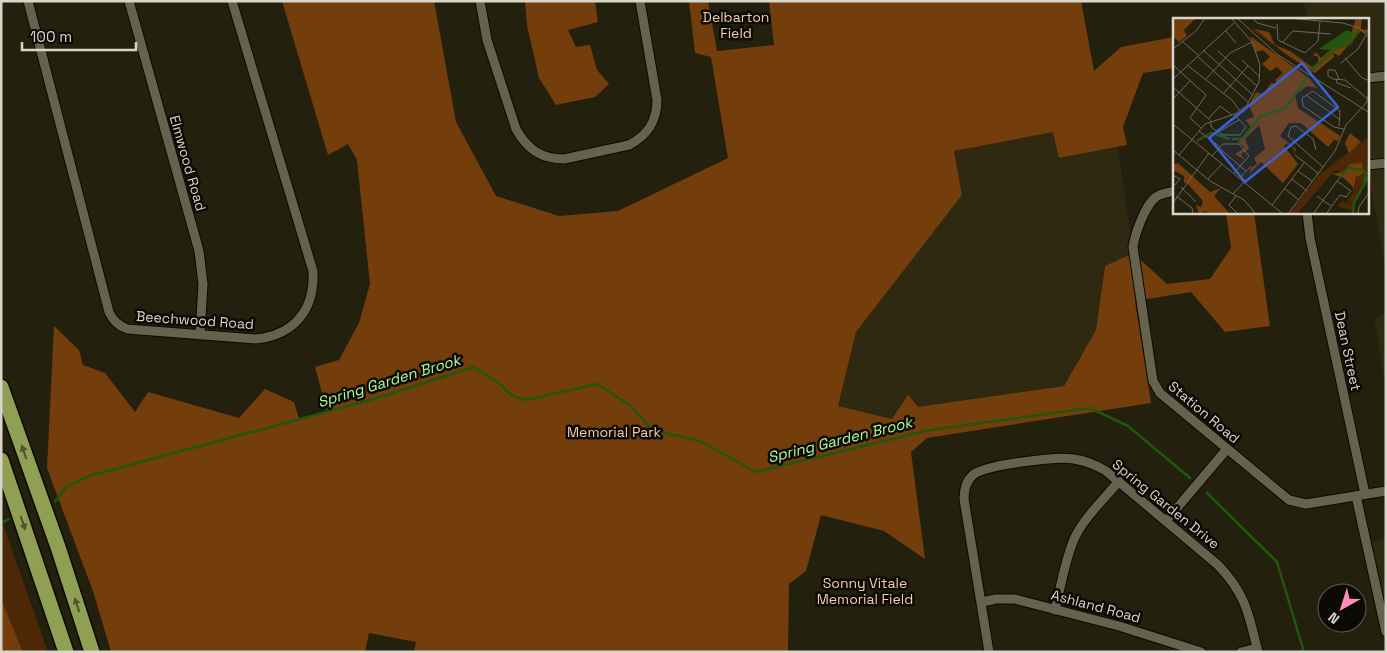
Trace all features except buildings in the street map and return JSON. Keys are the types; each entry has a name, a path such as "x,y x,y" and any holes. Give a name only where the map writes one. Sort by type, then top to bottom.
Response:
{"highway":[{"path":"1,387 58,547 92,652"},
{"path":"1,460 66,652"}],"street":[{"name":"Beechwood Road","path":"28,1 112,318 120,326 127,329 256,339 276,335 300,318 310,302 314,282 312,264 232,1"},
{"name":"Elmwood Road","path":"129,1 199,251 203,284 200,335"},
{"path":"480,1 492,57 516,131 534,152 554,159 564,159 629,145 638,140 651,126 657,110 657,100 640,1"},
{"path":"1370,78 1386,76"},
{"path":"1370,165 1386,163"},
{"name":"Station Road","path":"1173,191 1161,194 1149,204 1135,238 1133,256 1153,381 1160,394 1289,500 1306,504 1386,491"},
{"name":"Dean Street","path":"1307,214 1312,248 1386,632"},
{"path":"1166,521 1227,449"},
{"name":"Spring Garden Drive","path":"989,652 964,499 965,486 972,475 984,468 1056,458 1072,458 1096,465 1119,481 1218,565 1237,588 1248,611 1257,650"},
{"path":"1055,610 1071,548 1076,537 1082,526 1119,481"},
{"name":"Ashland Road","path":"982,602 1006,599 1055,610 1119,626 1201,652"},
{"path":"1241,652 1257,650"}],"shaded area":[{"path":"1304,1 1386,1 1386,271 1370,180 1370,18 1307,18"},
{"path":"1054,131 1059,158 1118,147 1133,253 1105,266 1096,330 1064,386 918,407 892,419 838,406 856,332 962,195 954,151"},
{"path":"1386,314 1386,387 1374,318"},
{"path":"1,519 48,652 23,652 1,599"},
{"path":"1386,537 1386,632 1367,544"}],"green space":[{"name":"Memorial Park","path":"282,1 434,1 456,122 496,196 559,216 618,211 728,158 711,57 695,53 689,1 708,1 717,51 774,45 769,1 1081,1 1094,71 1121,47 1173,37 1173,68 1143,73 1123,127 1127,145 1059,158 1053,132 954,151 962,195 856,332 838,406 892,419 908,395 918,407 1064,386 1096,330 1105,266 1133,253 1167,284 1210,279 1231,248 1226,214 1254,214 1270,326 1225,332 1191,292 1135,301 1151,403 927,438 911,452 925,559 884,531 821,515 806,571 789,584 788,652 414,652 416,642 369,633 365,652 111,652 94,594 47,468 54,326 79,350 83,365 105,373 135,412 148,392 239,418 265,389 294,402 299,419 327,411 315,367 339,360 359,323 370,284 357,160 348,144 328,155"},
{"path":"525,1 595,1 598,22 568,30 576,47 590,45 597,70 609,84 595,97 556,105 539,78 527,25"},
{"path":"1,599 23,652 1,652"}],"waterway":[{"name":"Spring Garden Brook","path":"55,502 66,487 89,476 374,399 474,367 500,384 511,395 526,400 597,384 631,406 652,430 700,441 756,472 930,430 1090,408 1128,426 1190,478"},
{"name":"Spring Garden Brook","path":"1207,493 1277,562 1304,652"},
{"name":"Spring Garden Brook","path":"1,523 9,519"}],"park label":[{"name":"Delbarton Field","path":"736,25"},
{"name":"Sonny Vitale Memorial Field","path":"865,592"}]}
